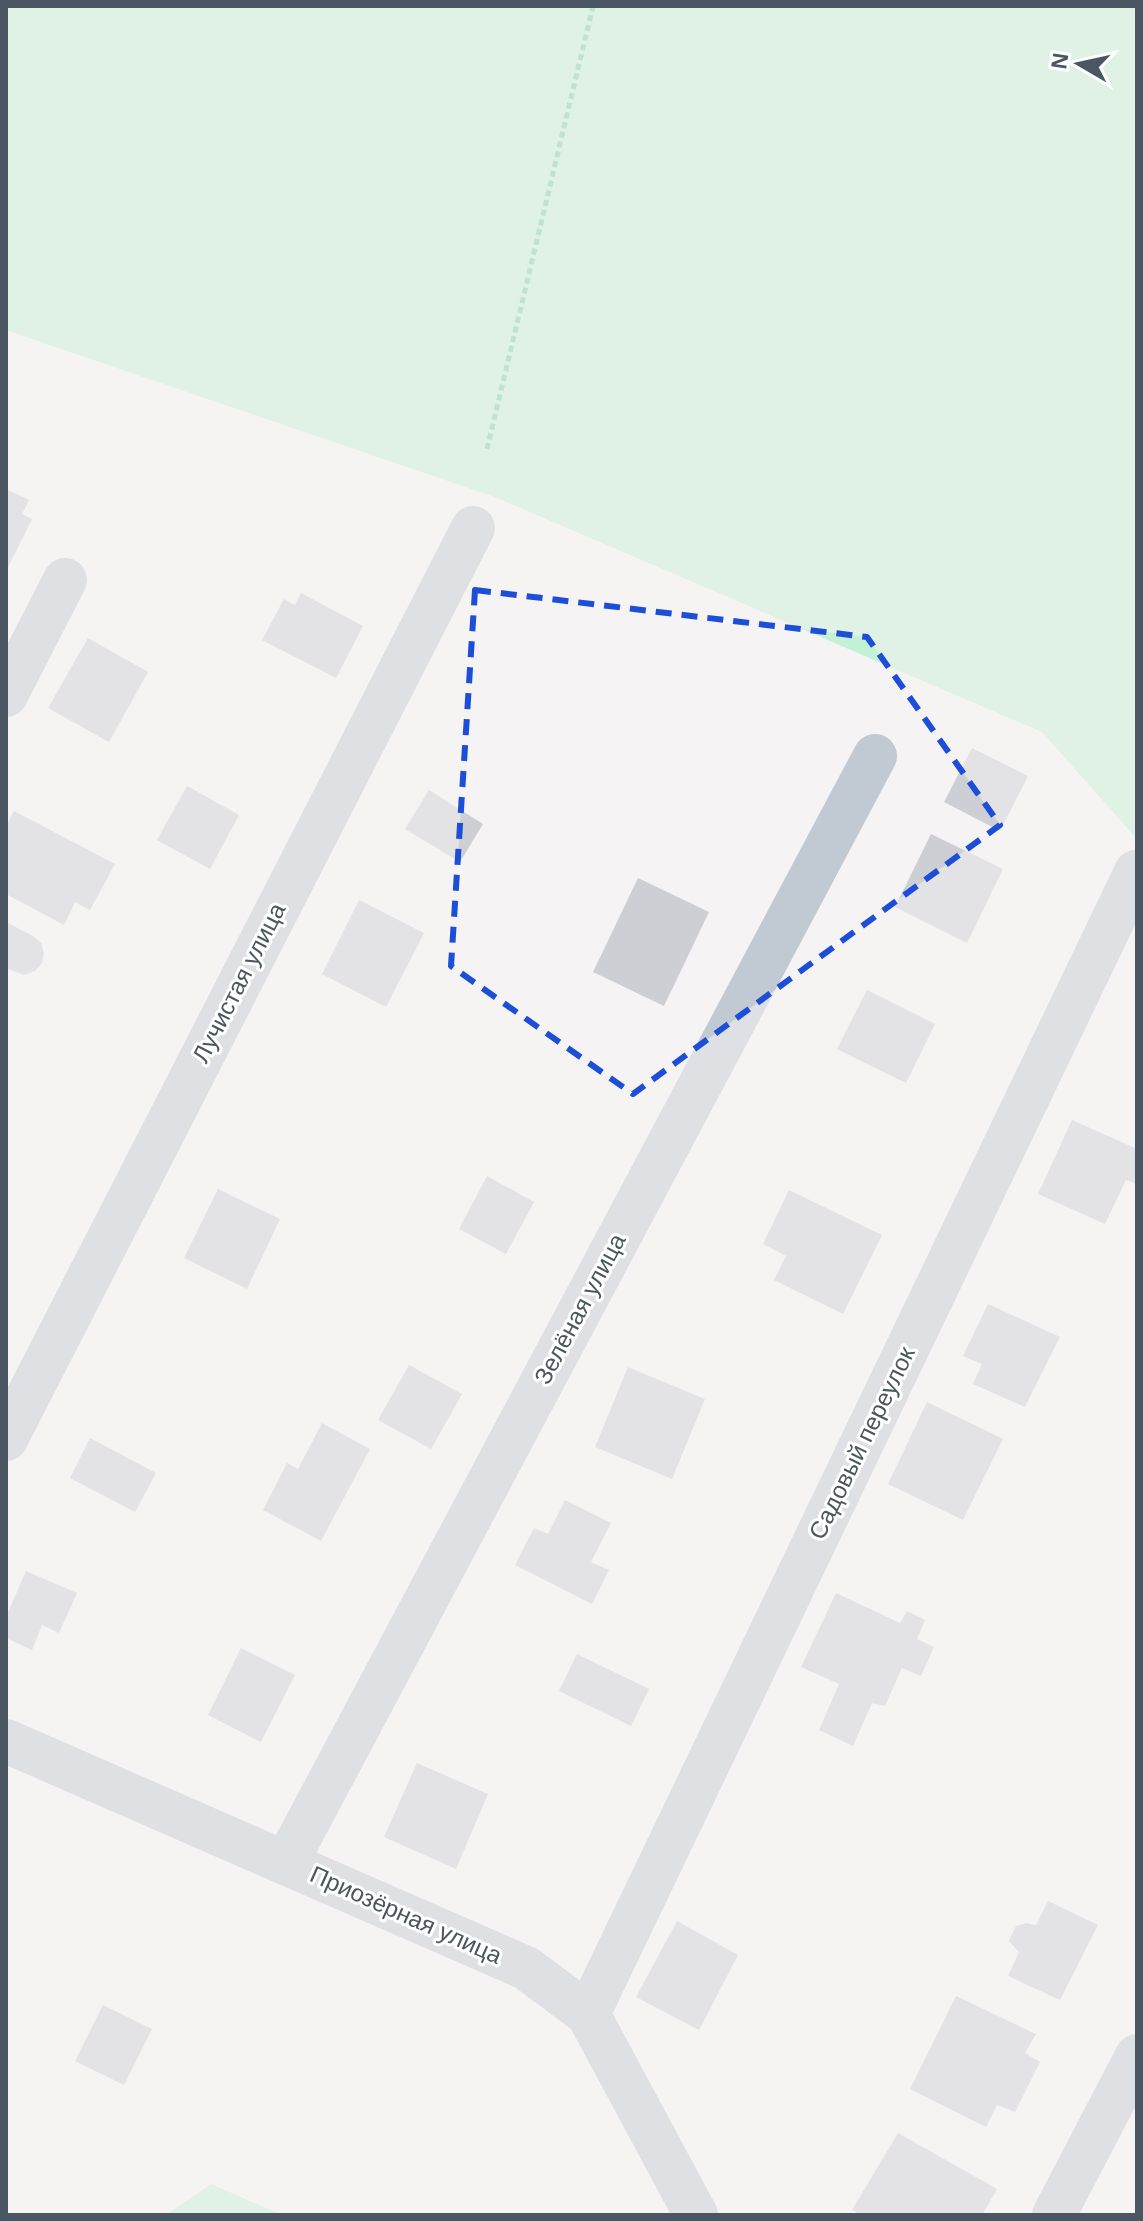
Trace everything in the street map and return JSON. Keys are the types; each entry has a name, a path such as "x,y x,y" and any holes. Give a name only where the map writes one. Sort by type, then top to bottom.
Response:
{"street":[{"name":"Лучистая улица","path":"6,1439 473,528"},
{"path":"6,695 65,580"},
{"name":"Зелёная улица","path":"286,1863 875,756"},
{"name":"Садовый переулок","path":"588,2014 1136,872"},
{"name":"Приозёрная улица","path":"6,1741 526,1968 588,2014 696,2215"},
{"path":"1054,2215 1137,2056"}],"path":[{"path":"487,449 593,6"}],"highlighted area":[{"path":"475,590 867,637 1000,825 633,1094 451,966"}],"green space":[{"path":"6,6 1137,6 1137,839 1042,732 495,497 6,330"},
{"path":"211,2184 282,2215 166,2215"}],"building":[{"path":"6,489 29,500 22,514 32,519 6,571"},
{"path":"301,593 363,626 336,678 262,640 284,599 295,605"},
{"path":"88,638 148,672 109,742 48,708"},
{"path":"972,748 1028,776 1000,831 944,802"},
{"path":"187,786 239,815 210,869 157,840"},
{"path":"429,790 483,824 460,862 405,829"},
{"path":"14,811 115,864 90,910 75,902 64,925 6,894 6,826"},
{"path":"931,834 1003,869 967,943 895,907"},
{"path":"638,878 709,912 664,1006 593,972"},
{"path":"359,900 424,933 386,1007 322,974"},
{"path":"6,922 41,943 44,953 42,963 35,971 24,975 8,969 6,972"},
{"path":"867,990 935,1024 906,1083 837,1049"},
{"path":"1072,1120 1137,1149 1137,1184 1126,1180 1105,1224 1038,1194"},
{"path":"487,1176 534,1202 506,1254 459,1229"},
{"path":"218,1189 280,1219 247,1289 184,1258"},
{"path":"789,1190 882,1235 843,1314 774,1280 786,1256 763,1244"},
{"path":"988,1304 1060,1337 1025,1407 973,1384 982,1364 963,1356"},
{"path":"409,1365 462,1394 431,1449 378,1420"},
{"path":"628,1367 705,1399 672,1479 595,1447"},
{"path":"927,1402 1003,1439 963,1520 888,1484"},
{"path":"322,1423 370,1449 321,1541 263,1510 287,1463 298,1469"},
{"path":"90,1438 156,1473 135,1512 70,1478"},
{"path":"565,1500 611,1523 591,1562 609,1570 592,1604 515,1565 534,1528 548,1534"},
{"path":"26,1571 77,1593 59,1633 42,1625 32,1650 6,1638 6,1617"},
{"path":"836,1593 900,1623 907,1611 925,1620 917,1639 934,1647 921,1676 902,1668 885,1706 872,1703 853,1746 819,1730 839,1684 801,1667"},
{"path":"241,1648 295,1675 261,1742 208,1715"},
{"path":"577,1654 649,1689 631,1726 559,1691"},
{"path":"417,1763 488,1794 456,1869 384,1837"},
{"path":"1048,1901 1098,1925 1060,2000 1008,1976 1019,1952 1009,1941 1016,1926 1026,1923 1036,1925"},
{"path":"677,1921 738,1955 699,2030 636,1997"},
{"path":"956,1996 1036,2034 1025,2053 1040,2062 1015,2112 997,2105 986,2127 910,2089"},
{"path":"103,2005 152,2029 124,2085 75,2061"},
{"path":"898,2133 997,2189 982,2215 861,2215 852,2210"}]}
